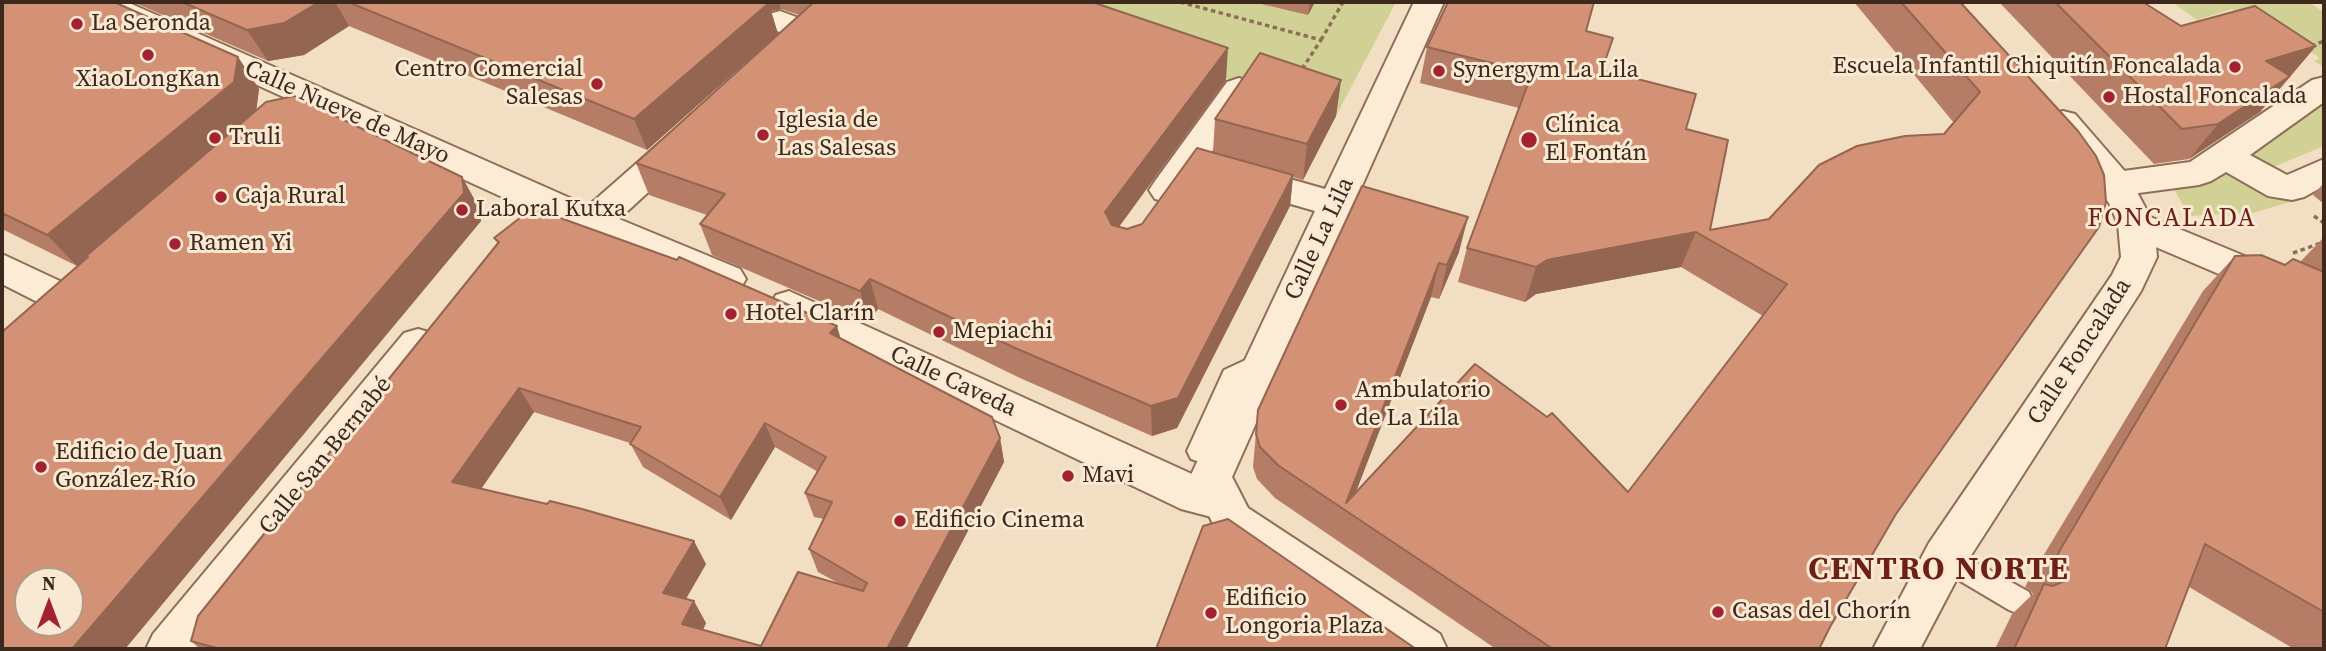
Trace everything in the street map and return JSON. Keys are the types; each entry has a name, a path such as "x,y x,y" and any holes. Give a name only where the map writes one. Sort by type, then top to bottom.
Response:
{"street":[{"name":"Calle Nueve de Mayo","path":"102,2 311,96 525,211 600,224"},
{"name":"Calle La Lila","path":"1211,477 1429,2"},
{"path":"754,76 792,26"},
{"path":"2116,184 2199,173 2324,87"},
{"path":"1150,214 1239,89"},
{"path":"274,120 311,96"},
{"name":"Calle Foncalada","path":"1896,649 1945,557 2128,281 2139,257 2136,224 2116,184 2047,104"},
{"path":"600,224 704,121"},
{"path":"2225,156 2280,187 2292,188 2324,171"},
{"path":"1188,162 1336,205"},
{"name":"Calle Caveda","path":"600,224 820,319 1196,496 1211,477"},
{"path":"2136,224 2324,305"},
{"path":"2,268 76,291 34,326"},
{"name":"Calle San Bernabé","path":"169,649 438,319"},
{"path":"1211,477 1233,521 1424,649"}],"lane":[{"path":"1945,557 2018,601"}],"path":[{"path":"1180,2 1321,40"},
{"path":"1298,75 1343,2"},
{"path":"2313,216 2324,223"},
{"path":"2289,255 2324,242"}],"green space":[{"path":"1041,2 1396,2 1336,116 1033,12"},
{"path":"2172,2 2308,2 2324,12 2324,27 2321,28 2324,30 2324,67 2314,61 2320,58 2292,39 2282,42 2232,9 2197,20"},
{"path":"2321,106 2324,108 2324,146 2259,173 2240,159"},
{"path":"2232,165 2293,201 2253,213 2189,216 2173,187"}],"building":[{"path":"2,2 114,2 238,57 234,82 47,235 2,213"},
{"path":"182,2 319,2 284,23 247,30"},
{"path":"348,2 767,2 769,3 634,119"},
{"path":"814,2 1092,2 1228,48 1105,212 1112,225 1127,229 1142,224 1197,148 1293,175 1178,398 1151,406 1015,348 870,279 860,291 700,224 725,194 636,163"},
{"path":"1448,2 1594,2 1586,31 1613,38 1602,70 1696,94 1686,129 1728,140 1710,230 1769,219 1819,165 1857,146 1905,136 1944,134 1980,92 1901,2 1960,2 2078,131 2096,156 2104,175 2106,202 2099,227 1896,514 1819,649 1553,649 1279,466 1260,447 1256,434 1258,410 1362,186 1468,217 1447,265 1439,263 1346,503 1475,364 1547,417 1552,413 1628,492 1787,284 1696,232 1547,260 1536,267 1467,248 1532,73 1427,47"},
{"path":"2055,2 2143,2 2181,26 2255,6 2316,46 2266,61 2290,76 2218,124 2182,129"},
{"path":"1260,53 1341,80 1307,144 1215,119"},
{"path":"294,96 462,177 464,193 84,635 84,567 14,567 14,637 82,637 72,649 2,649 2,332 88,257 86,256 266,102"},
{"path":"541,211 677,260 679,257 837,326 830,333 992,417 1000,438 887,649 220,649 191,641 198,616 499,242 494,238 525,214","holes":["519,388 641,427 630,444 720,497 765,423 826,457 805,493 832,502 809,549 867,583 863,591 798,572 761,646 682,624 694,601 663,593 694,541 550,501 547,504 452,482"]},
{"path":"2261,255 2285,265 2293,259 2324,272 2324,612 2205,544 2165,649 2014,649 2044,584 2053,586 2064,581 2068,569 2064,560 2057,556 2060,550 2235,256"},
{"path":"1228,519 1416,649 1156,649 1203,526"}],"place":[{"name":"La Seronda","path":"77,24"},
{"name":"XiaoLongKan","path":"148,55"},
{"name":"Escuela Infantil Chiquitín Foncalada","path":"2235,67"},
{"name":"Synergym La Lila","path":"1439,71"},
{"name":"Centro Comercial Salesas","path":"597,84"},
{"name":"Hostal Foncalada","path":"2109,97"},
{"name":"Iglesia de Las Salesas","path":"763,135"},
{"name":"Truli","path":"215,138"},
{"name":"Clínica El Fontán","path":"1529,140"},
{"name":"Caja Rural","path":"221,197"},
{"name":"Laboral Kutxa","path":"462,210"},
{"name":"Ramen Yi","path":"175,244"},
{"name":"Hotel Clarín","path":"731,314"},
{"name":"Mepiachi","path":"939,332"},
{"name":"Ambulatorio de La Lila","path":"1341,405"},
{"name":"Edificio de Juan González-Río","path":"41,467"},
{"name":"Mavi","path":"1068,476"},
{"name":"Edificio Cinema","path":"900,521"},
{"name":"Casas del Chorín","path":"1718,612"},
{"name":"Edificio Longoria Plaza","path":"1211,613"}],"district":[{"name":"FONCALADA","path":"2172,219"},
{"name":"CENTRO NORTE","path":"1939,571"}]}
